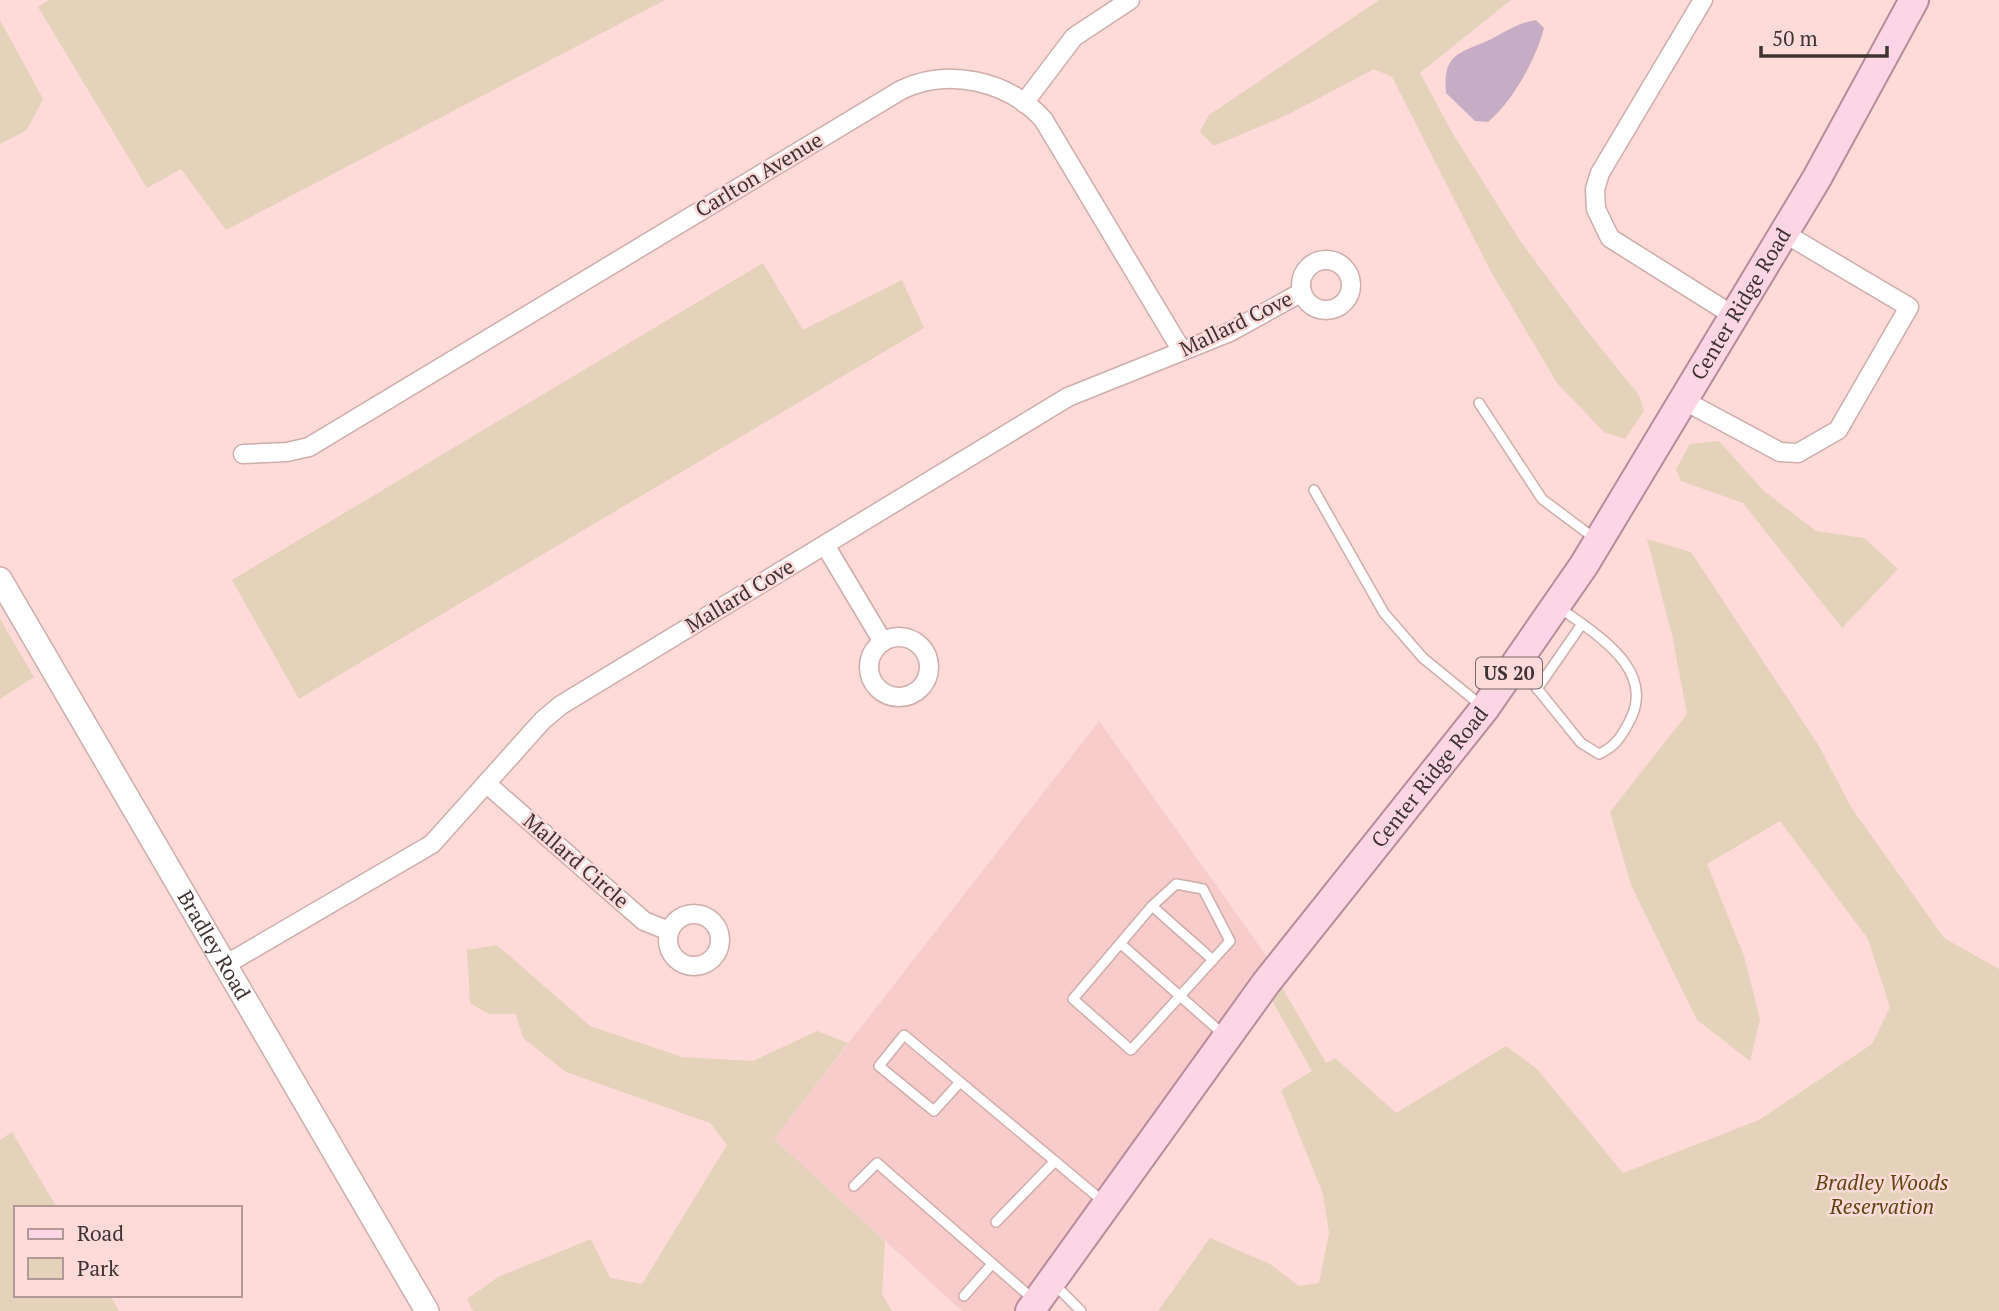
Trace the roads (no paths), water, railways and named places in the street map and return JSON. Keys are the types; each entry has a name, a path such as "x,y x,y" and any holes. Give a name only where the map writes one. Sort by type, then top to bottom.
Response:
{"main road":[{"name":"Center Ridge Road","path":"1039,1298 1227,1038 1485,708 1556,605 1599,541 1784,233 1914,0"}],"street":[{"path":"1024,103 1074,37 1130,0"},
{"path":"1703,0 1600,173 1595,199 1600,220 1609,239 1734,316"},
{"name":"Carlton Avenue","path":"243,454 287,452 309,447 911,85 936,79 975,81 1024,103 1043,120 1182,351"},
{"path":"1683,400 1780,452 1798,453 1838,430 1909,307 1784,233"},
{"name":"Mallard Cove","path":"225,965 432,844 543,720 561,705 1068,397 1230,332 1302,292"},
{"path":"825,545 883,642"},
{"name":"Bradley Road","path":"0,579 427,1311"},
{"name":"Mallard Circle","path":"487,784 644,921 669,931"}],"lane":[{"path":"1479,403 1542,499 1579,530 1599,541"},
{"path":"1314,490 1384,613 1423,658 1485,708"},
{"path":"1516,662 1581,743 1599,754 1614,747 1637,704 1638,689 1631,670 1616,652 1556,605"},
{"path":"1537,689 1582,624"},
{"path":"1175,884 1203,889 1230,941 1131,1050 1073,999 1152,906 1175,884"},
{"path":"1152,906 1213,960"},
{"path":"1121,944 1227,1038"},
{"path":"960,1082 934,1111 879,1066 904,1035 1106,1204"},
{"path":"996,1222 1055,1161"},
{"path":"854,1186 877,1163 992,1264 1039,1298 1081,1311"},
{"path":"964,1296 992,1264"}],"park label":[{"name":"Bradley Woods Reservation","path":"1882,1195"}]}
